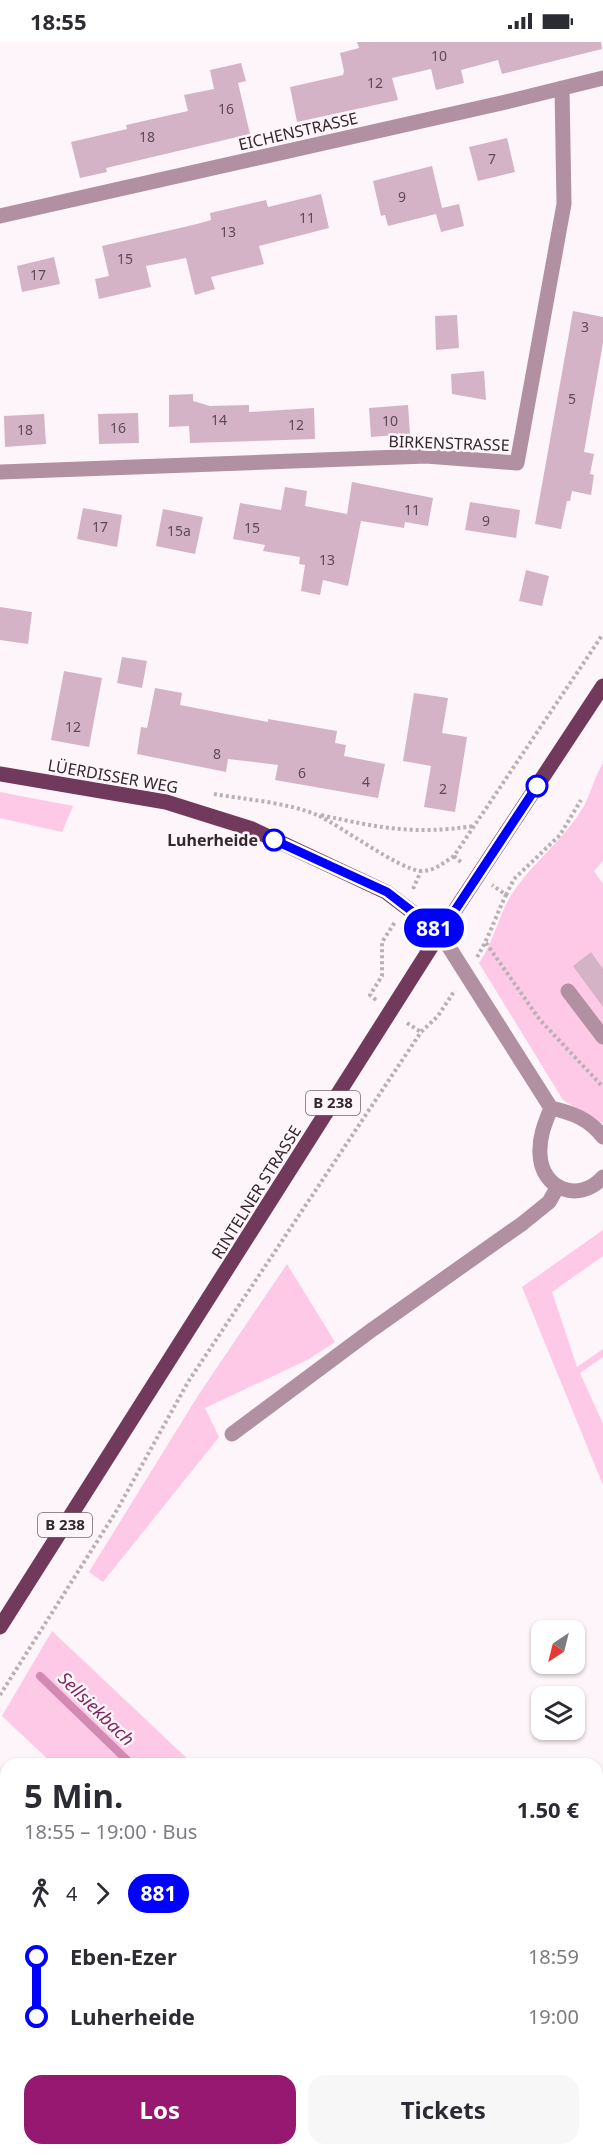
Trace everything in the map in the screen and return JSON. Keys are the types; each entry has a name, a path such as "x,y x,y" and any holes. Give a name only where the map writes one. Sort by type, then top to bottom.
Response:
{"main road":[{"name":"RINTELNER STRASSE","path":"0,1627 440,933 603,686"},
{"name":"LÜERDISSER WEG","path":"0,774 166,802 252,829 387,892 440,933"}],"street":[{"name":"EICHENSTRASSE","path":"0,216 603,78"},
{"name":"BIRKENSTRASSE","path":"0,472 426,456 517,463 564,204 562,88"},
{"path":"440,933 551,1108 570,1112 592,1123 603,1137"},
{"path":"568,992 603,1037"},
{"path":"551,1108 543,1128 540,1155 544,1174 557,1188 567,1191 579,1191 597,1182"},
{"path":"232,1434 373,1329 523,1223 549,1202 557,1188"}],"path":[{"path":"421,1032 390,1012 370,995 382,976 382,942 406,906 420,871 439,867 453,856 603,634"},
{"path":"0,1695 117,1510 188,1382 421,1032 438,1016 486,943 493,922 514,879 560,835 581,800"},
{"path":"315,814 392,830 441,831 474,826"},
{"path":"453,856 506,895"},
{"path":"486,943 540,1020 603,1087"}],"shaded area":[{"path":"603,763 603,861 594,871 603,884 603,1124 563,1100 479,963 510,897 524,877 577,817"},
{"path":"0,792 73,806 62,832 0,818"},
{"path":"603,1230 603,1256 552,1292 577,1367 603,1349 603,1357 580,1373 603,1424 603,1485 522,1287"},
{"path":"287,1264 335,1342 309,1359 205,1408 219,1437 103,1582 89,1572 199,1394"},
{"path":"52,1631 187,1758 47,1758 2,1716"}],"building":[{"path":"357,42 601,42 602,49 502,74 498,60 461,70 464,83 436,90 431,69 392,78 398,100 297,122 290,87 343,75 340,53 359,48"},
{"path":"241,63 246,81 238,83 250,134 106,168 107,172 80,178 71,142 127,129 126,125 188,111 184,95 214,89 210,70"},
{"path":"507,138 515,172 478,181 469,147"},
{"path":"432,166 442,208 459,204 464,226 441,232 436,214 388,226 385,215 381,216 373,181"},
{"path":"321,194 329,228 259,246 264,264 211,277 215,289 195,295 186,258 146,266 151,287 99,299 95,279 109,276 102,246 211,220 210,213 266,200 268,207"},
{"path":"54,257 60,284 22,292 17,266"},
{"path":"573,311 603,317 603,343 584,452 594,454 590,474 594,475 591,495 572,491 570,501 567,501 561,529 535,524"},
{"path":"457,315 459,348 436,350 435,316"},
{"path":"484,371 486,400 452,394 451,374"},
{"path":"193,394 193,401 210,406 249,405 249,412 314,408 315,439 190,443 189,426 169,427 169,395"},
{"path":"408,405 410,434 371,437 369,408"},
{"path":"138,413 139,443 99,444 98,414"},
{"path":"44,414 46,444 5,447 4,416"},
{"path":"352,482 433,498 428,526 405,522 404,528 361,521 348,586 323,580 320,595 301,591 305,565 299,564 300,557 263,551 265,545 233,539 240,503 281,510 285,487 307,491 305,506 347,514"},
{"path":"470,502 520,510 516,538 465,530"},
{"path":"83,508 122,515 117,547 77,539"},
{"path":"163,509 203,517 195,554 156,546"},
{"path":"526,570 549,576 542,606 519,601"},
{"path":"0,607 32,612 28,644 0,640"},
{"path":"122,657 147,661 142,688 117,683"},
{"path":"64,671 102,678 89,747 51,740"},
{"path":"155,688 182,693 180,705 268,722 268,719 337,731 335,743 346,745 344,756 385,764 378,798 275,780 278,765 228,759 226,772 137,754 141,727 147,728"},
{"path":"414,693 448,698 442,733 467,737 455,812 424,807 431,766 403,761"},
{"path":"591,952 603,969 603,1007 573,966"}],"waterway":[{"name":"Sellsiekbach","path":"40,1676 125,1758"}],"bus line":[{"name":"881","path":"274,840 387,892 440,933 537,786"}],"place":[{"name":"Luherheide","path":"274,840"}]}
